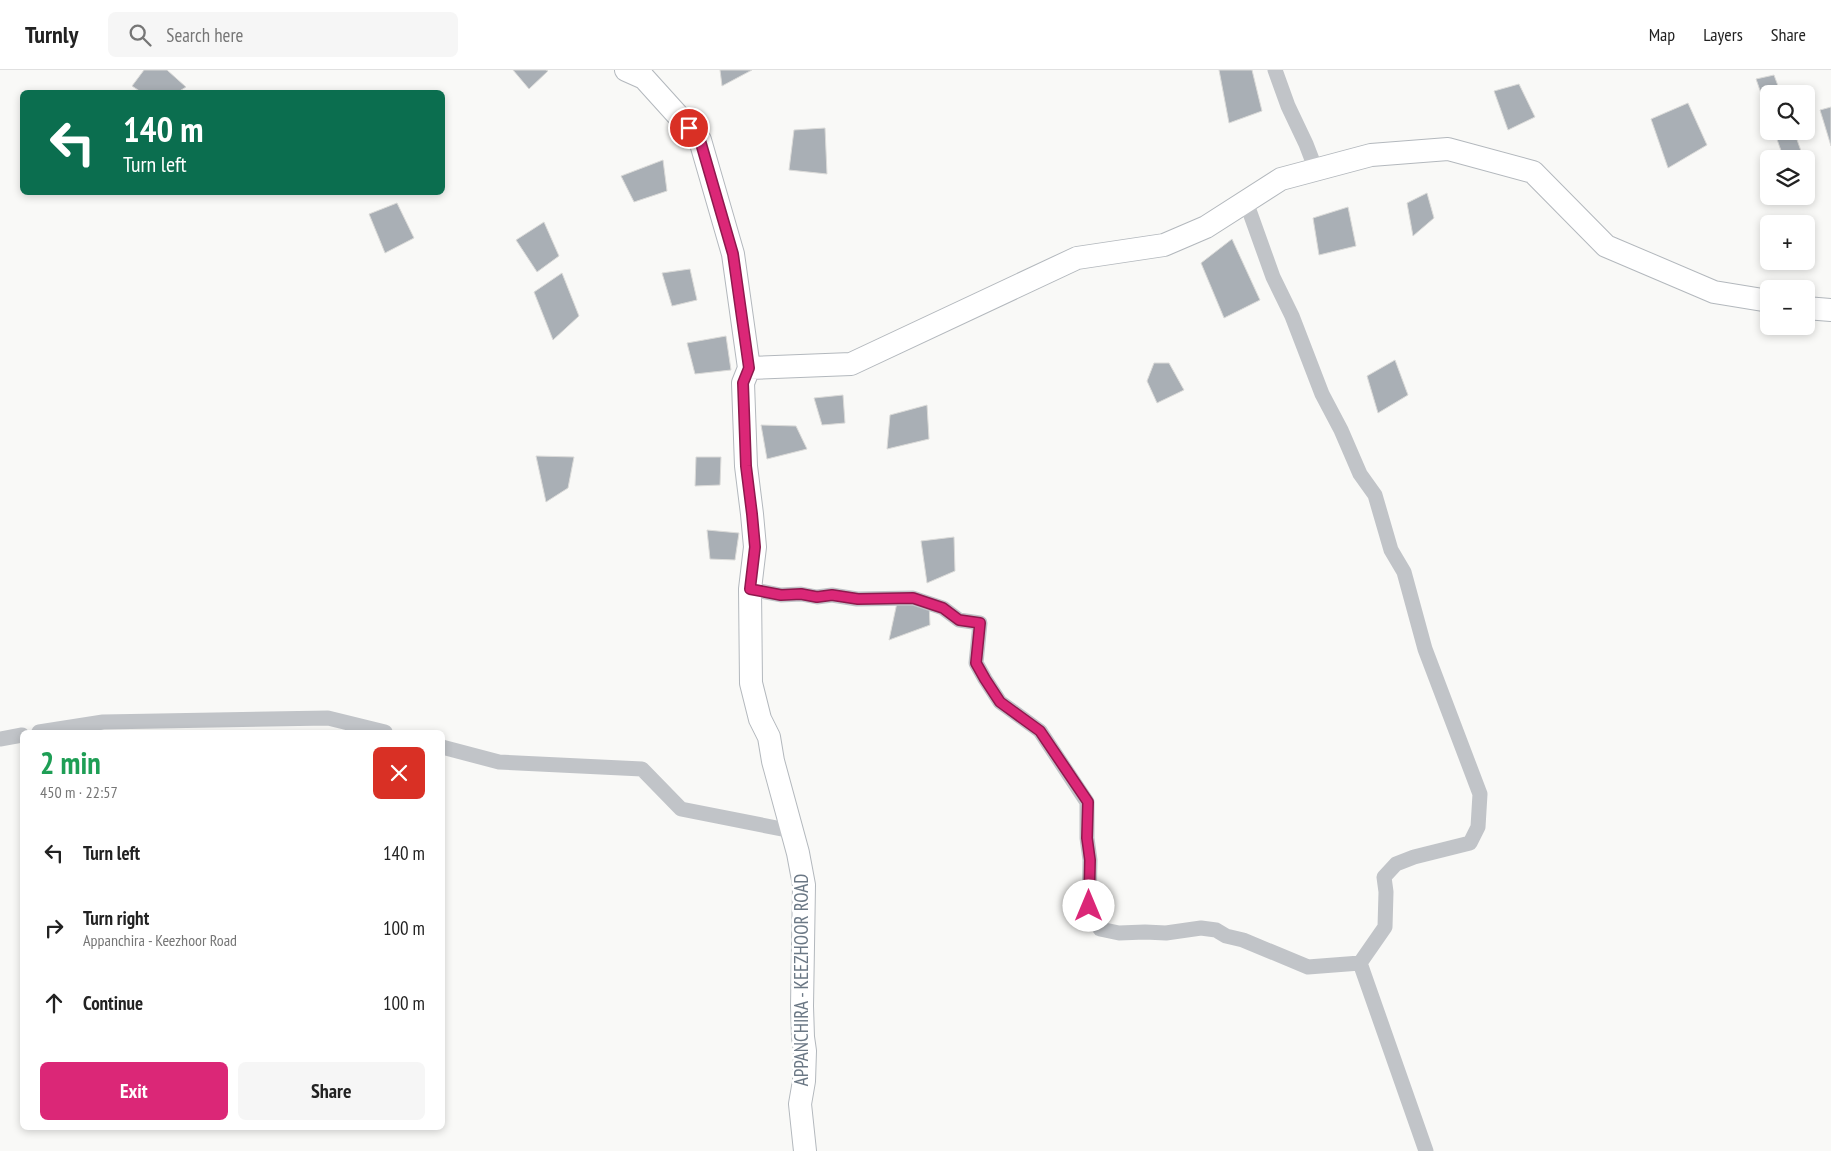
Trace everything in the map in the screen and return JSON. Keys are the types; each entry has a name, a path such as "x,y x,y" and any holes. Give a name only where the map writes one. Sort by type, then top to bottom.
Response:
{"main road":[{"path":"626,70 644,78 700,140 733,254 749,368 851,364 1077,258 1164,245 1206,227 1281,179 1371,155 1448,149 1534,172 1606,246 1714,292 1760,300"},
{"path":"1815,309 1831,310"},
{"name":"APPANCHIRA - KEEZHOOR ROAD","path":"749,368 743,383 746,466 755,547 750,589 751,683 760,719 768,737 804,885 802,1006 805,1051 804,1081 800,1104 805,1151"}],"street":[{"path":"1275,70 1288,106 1316,170"},
{"path":"1245,202 1250,210 1273,277 1292,316 1322,394 1341,430 1360,474 1375,495 1391,550 1404,572 1425,649 1480,794 1478,827 1470,843 1396,864 1384,877 1386,892 1385,927 1360,963"},
{"path":"750,589 781,595 801,594 817,597 832,595 858,599 913,598 943,608 959,620 980,623 976,663 985,679 1000,702 1040,731 1088,802 1089,906 1100,929 1119,933 1166,933 1201,928 1243,940 1308,967 1360,963"},
{"path":"52,730 103,722 328,718 377,730"},
{"path":"0,739 20,735"},
{"path":"445,748 499,762 642,769 681,809 792,831"},
{"path":"1360,963 1426,1151"}],"building":[{"path":"144,70 167,70 186,87 181,90 138,90 132,86"},
{"path":"513,70 546,70 548,71 529,89"},
{"path":"720,70 752,70 722,86"},
{"path":"1219,70 1252,70 1262,111 1229,123"},
{"path":"1774,75 1778,85 1760,85 1760,90 1756,79"},
{"path":"1519,84 1535,117 1508,130 1494,91"},
{"path":"1688,103 1707,145 1668,168 1651,119"},
{"path":"1831,107 1831,146 1820,110"},
{"path":"825,128 827,174 789,170 794,130"},
{"path":"1777,140 1797,140 1801,150 1781,150"},
{"path":"663,160 667,191 634,202 621,176"},
{"path":"1427,193 1434,218 1413,236 1407,203"},
{"path":"397,203 414,238 385,253 369,214"},
{"path":"1348,207 1356,246 1319,255 1313,218"},
{"path":"544,222 559,256 537,272 516,240"},
{"path":"1232,239 1260,300 1224,318 1201,263"},
{"path":"690,269 697,300 672,306 662,273"},
{"path":"562,273 579,316 553,340 534,292"},
{"path":"726,336 731,370 695,374 687,343"},
{"path":"1395,360 1408,395 1378,413 1367,376"},
{"path":"1154,363 1169,363 1184,390 1157,403 1147,381"},
{"path":"843,395 845,423 822,425 814,398"},
{"path":"927,405 929,439 887,449 890,415"},
{"path":"761,425 796,426 807,449 767,459"},
{"path":"536,456 574,457 568,488 546,502"},
{"path":"696,457 721,457 720,485 695,486"},
{"path":"707,530 739,533 735,560 710,559"},
{"path":"954,537 955,571 927,583 921,541"},
{"path":"898,598 929,603 930,625 889,640"}],"route":[{"path":"689,128 700,140 733,254 749,368 743,383 746,466 755,547 750,589 781,595 801,594 817,597 832,595 858,599 913,598 943,608 959,620 980,623 976,663 985,679 1000,702 1040,731 1088,802 1086,819 1090,860 1089,906"}]}
